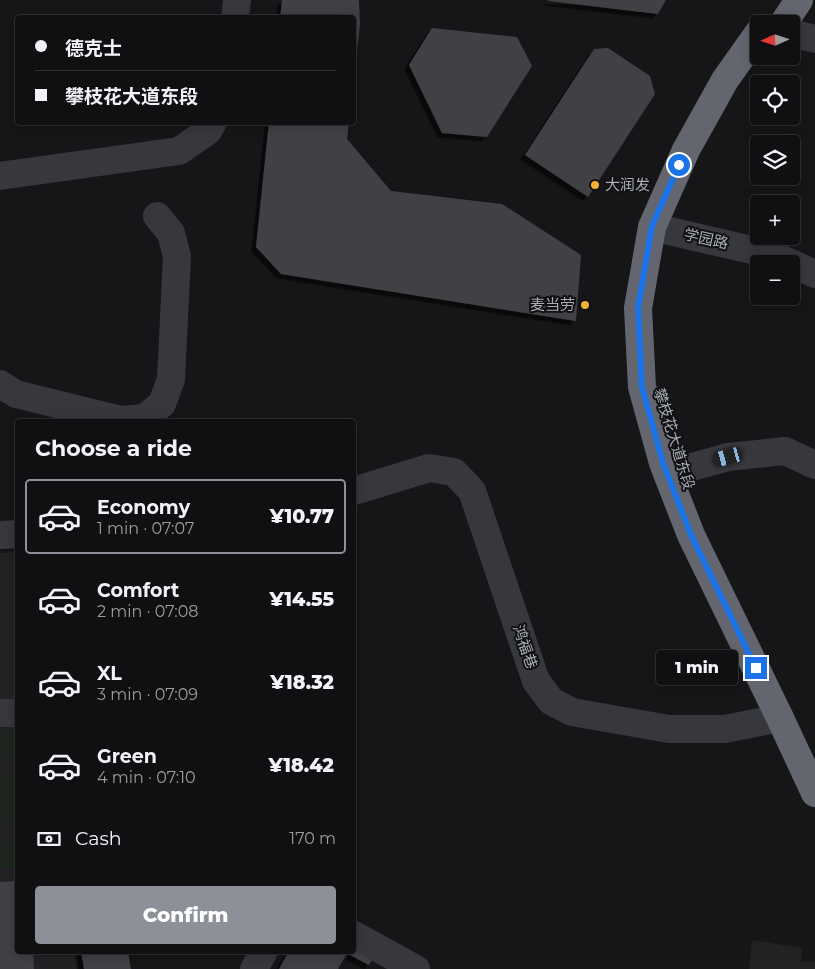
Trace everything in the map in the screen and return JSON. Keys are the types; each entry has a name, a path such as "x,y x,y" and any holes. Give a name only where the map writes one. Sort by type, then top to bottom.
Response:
{"highway":[{"path":"770,15 780,0"},
{"path":"789,15 799,0"},
{"name":"攀枝花大道东段","path":"750,45 725,80 686,150 660,228 638,308 641,377 642,387 675,472 796,714 815,759"},
{"name":"攀枝花大道东段","path":"660,228 739,90 756,65"},
{"name":"攀枝花大道东段","path":"675,472 691,535 815,793"}],"street":[{"path":"235,15 237,0"},
{"path":"800,35 815,38"},
{"path":"0,176 180,151 208,131 211,125"},
{"path":"132,419 144,418 162,404 172,379 176,256 171,233 157,216"},
{"name":"学园路","path":"660,228 772,255 815,274"},
{"path":"0,384 16,394 117,419"},
{"path":"675,472 728,457 785,451 815,465"},
{"name":"鸿福巷","path":"356,490 429,468 454,472 472,491 536,681 552,701 572,712 669,729 725,729 780,718"},
{"path":"0,535 15,534"},
{"path":"0,713 15,713"},
{"path":"356,936 386,959 416,969"},
{"path":"254,969 262,954"}],"shaded area":[{"path":"15,552 15,954 74,954 77,969 0,969 0,553"},
{"path":"0,731 15,731 15,758 0,756"},
{"path":"0,776 15,777 15,822 0,822"},
{"path":"15,842 15,867 0,868 0,843"},
{"path":"752,940 802,948 801,962 815,961 815,969 749,969"}],"building":[{"path":"282,0 359,0 360,25 356,59 356,15 280,15"},
{"path":"548,0 666,0 658,14"},
{"path":"432,28 517,37 532,66 487,137 442,133 409,65"},
{"path":"608,48 650,76 655,94 588,197 525,155 594,49"},
{"path":"269,125 349,125 347,139 391,191 502,204 581,255 576,321 281,274 256,247"},
{"path":"15,881 15,954 33,954 34,969 0,969 0,882"},
{"path":"356,950 373,958 369,965 350,955 356,954"},
{"path":"82,954 128,954 131,969 84,969"},
{"path":"287,954 346,955 338,969 279,969"}],"place":[{"name":"大润发","path":"595,185"},
{"name":"麦当劳","path":"585,305"}],"route":[{"path":"679,165 652,226 638,308 642,387 663,463 691,535 756,668"}]}
